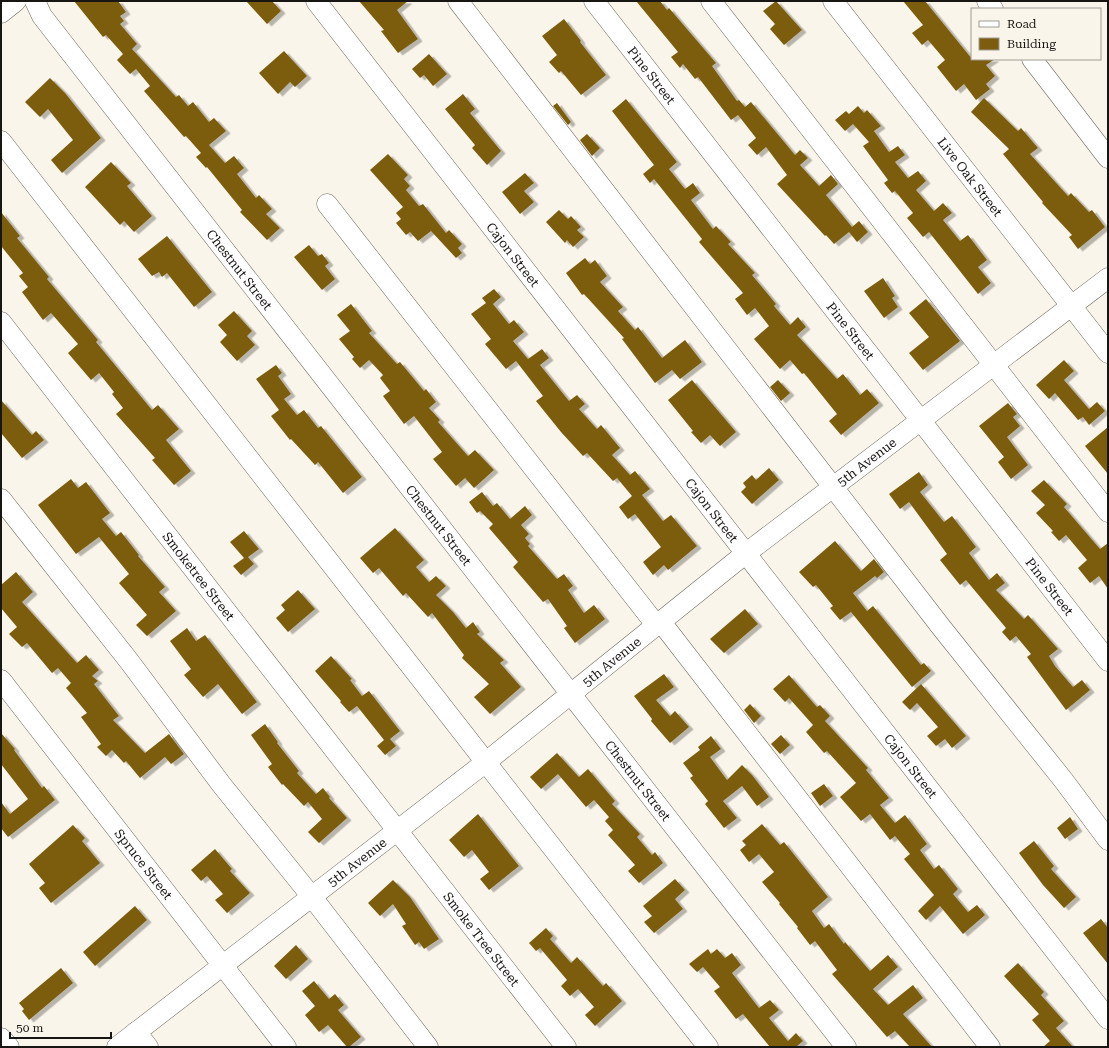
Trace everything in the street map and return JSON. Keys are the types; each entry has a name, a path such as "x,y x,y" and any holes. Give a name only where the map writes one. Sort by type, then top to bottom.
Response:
{"street":[{"path":"1,13 16,1"},
{"name":"Chestnut Street","path":"35,1 42,16 846,1047"},
{"name":"Cajon Street","path":"316,1 1108,1019"},
{"path":"458,1 833,487 1108,840"},
{"name":"Pine Street","path":"594,1 1108,661"},
{"path":"711,1 993,366 1108,512"},
{"name":"Live Oak Street","path":"833,1 1108,353"},
{"path":"1033,60 1108,158"},
{"path":"1,141 708,1047"},
{"path":"328,204 990,1047"},
{"name":"5th Avenue","path":"117,1047 142,1040 224,966 572,694 745,554 1108,278"},
{"name":"Smoketree Street","path":"1,322 397,830"},
{"path":"1,499 129,661 221,784 312,897 428,1047"},
{"name":"Spruce Street","path":"1,680 286,1047"},
{"name":"Smoke Tree Street","path":"397,830 566,1047"},
{"path":"1,1038 8,1047"}],"building":[{"path":"74,1 118,1 126,12 120,16 124,21 120,24 137,44 132,49 176,97 179,95 188,106 193,102 209,122 214,118 226,131 209,145 225,163 234,156 244,168 237,174 256,198 259,195 272,209 266,214 280,228 267,240 240,212 242,210 207,167 206,168 196,157 201,153 186,136 184,137 144,91 150,86 136,69 130,74 117,60 123,54 106,35 103,37"},
{"path":"246,1 272,1 281,11 267,24"},
{"path":"359,1 408,1 397,10 418,39 398,53 381,31 384,30"},
{"path":"636,1 660,1 667,10 669,8 716,63 712,66 737,101 739,100 745,107 751,102 795,155 800,150 808,158 800,165 819,186 831,175 838,184 826,195 852,227 859,221 868,232 857,242 849,232 834,244 826,235 825,236 777,184 787,175 766,147 757,155 748,145 756,138 738,115 731,120 698,77 695,79 683,64 680,68 671,57 678,52"},
{"path":"776,1 802,30 784,45 770,29 775,24 763,11"},
{"path":"903,1 925,1 971,58 971,60 994,60 986,65 995,76 986,84 990,89 976,100 964,84 956,91 937,67 945,60 928,40 922,45 912,33 923,25"},
{"path":"564,19 606,75 581,95 561,71 559,73 549,62 557,55 542,36"},
{"path":"284,51 307,76 295,87 290,82 278,94 259,73"},
{"path":"429,54 447,74 433,86 424,75 420,78 412,69"},
{"path":"50,78 65,93 101,138 62,173 51,160 73,140 48,109 40,117 25,102"},
{"path":"463,94 475,109 470,113 501,151 487,165 472,148 475,145 445,109"},
{"path":"984,98 1018,131 1021,128 1038,148 1030,154 1068,196 1071,193 1089,212 1092,210 1105,227 1078,249 1069,237 1072,235 1042,203 1043,202 1003,154 1009,149 971,112"},
{"path":"626,99 677,162 669,169 685,189 693,183 700,193 691,200 713,229 716,226 731,242 728,244 755,273 752,275 776,304 774,306 790,325 798,317 806,327 797,335 837,379 843,374 860,395 867,389 879,403 841,435 829,421 837,414 804,373 802,374 790,360 780,369 754,339 769,326 755,308 747,315 735,299 743,293 699,242 702,239 654,179 650,183 643,174 654,165 612,111"},
{"path":"557,103 571,122 568,125 553,106"},
{"path":"858,106 864,113 867,110 881,126 874,131 889,152 898,146 905,155 895,162 908,178 918,171 926,181 916,190 934,211 943,203 952,213 943,220 960,241 968,235 987,260 978,267 991,283 978,294 929,232 923,237 907,218 913,213 895,191 892,193 884,183 888,180 863,146 869,142 853,124 845,131 835,120 846,111 849,114"},
{"path":"587,134 600,148 592,156 580,140"},
{"path":"388,154 408,175 404,179 410,186 406,190 419,206 423,204 446,233 449,230 462,244 458,248 462,253 456,258 431,231 418,241 410,232 406,235 396,223 401,219 396,213 403,207 370,170"},
{"path":"111,162 131,183 127,186 152,216 134,232 124,221 120,225 85,187"},
{"path":"525,173 534,183 524,191 534,202 520,214 502,192"},
{"path":"559,210 568,219 571,216 581,227 577,230 584,237 573,247 567,240 565,243 546,222"},
{"path":"1,212 20,236 17,238 49,277 47,279 98,340 96,342 152,410 158,405 179,429 166,440 191,471 174,485 152,460 155,458 116,414 123,408 112,394 114,392 99,373 91,380 68,353 78,344 51,313 43,320 22,292 28,287 19,276 23,273 1,246"},
{"path":"167,236 212,292 194,307 167,273 162,277 159,272 152,276 138,259"},
{"path":"309,245 318,256 322,254 329,263 325,266 335,279 322,290 294,257"},
{"path":"585,258 590,264 595,260 607,276 600,282 623,307 618,311 635,330 638,327 662,358 685,340 702,362 680,379 672,370 655,383 622,339 624,338 584,294 582,295 566,273"},
{"path":"883,278 895,296 892,298 898,307 884,318 864,291"},
{"path":"494,289 501,297 493,304 509,324 514,320 524,332 513,341 528,359 542,349 549,358 540,365 569,401 577,395 585,404 579,409 597,429 601,425 620,448 612,455 630,475 635,471 650,489 642,495 663,521 671,515 697,546 668,570 664,565 653,575 643,562 661,547 635,514 628,519 619,507 632,496 617,478 613,481 587,453 583,456 561,432 536,401 543,396 516,361 506,369 485,344 491,339 471,314 486,303 482,298"},
{"path":"926,299 960,341 923,370 909,353 929,337 909,313"},
{"path":"351,304 372,331 369,333 397,364 400,362 424,391 426,389 436,402 429,408 440,420 438,422 468,456 475,450 494,470 474,488 465,478 456,486 433,459 442,452 414,416 404,424 383,396 390,391 380,378 383,375 369,360 360,368 352,359 354,357 339,339 350,331 337,315"},
{"path":"234,311 252,331 247,336 255,345 237,361 220,342 227,335 218,325"},
{"path":"1064,360 1074,371 1064,380 1089,409 1097,402 1105,411 1089,425 1083,417 1078,420 1055,393 1049,399 1036,385"},
{"path":"276,365 282,373 278,376 291,394 284,399 297,415 304,410 318,428 321,426 362,477 343,493 318,462 315,465 291,439 290,440 271,416 279,410 256,379"},
{"path":"692,380 736,432 720,446 710,435 701,443 691,432 693,431 668,400"},
{"path":"778,380 790,393 781,401 770,387"},
{"path":"1,400 32,435 36,431 44,440 22,458 1,433"},
{"path":"1008,403 1017,414 1013,417 1020,426 1007,437 1028,465 1011,479 998,462 1004,457 979,426"},
{"path":"1108,427 1108,474 1085,446"},
{"path":"769,468 779,480 752,504 741,492 746,487 743,483 752,475 756,480"},
{"path":"919,472 928,485 920,492 944,522 952,516 976,547 969,553 989,580 997,573 1005,583 996,590 1024,619 1028,615 1058,649 1049,656 1055,666 1073,687 1082,680 1090,690 1066,710 1027,657 1031,654 1016,636 1010,641 1002,632 1006,628 966,580 960,585 940,560 947,554 909,502 900,509 889,494"},
{"path":"71,479 78,488 86,482 110,513 102,519 116,536 121,532 139,555 138,556 165,587 159,592 176,611 147,636 136,625 147,615 119,583 129,574 99,537 76,554 38,505"},
{"path":"1044,480 1067,504 1064,507 1100,549 1108,543 1108,589 1099,576 1090,583 1078,568 1087,560 1066,535 1059,541 1051,532 1053,531 1036,513 1045,505 1031,491"},
{"path":"482,492 493,506 497,503 510,519 525,506 532,515 521,525 529,534 525,538 530,544 528,546 557,579 564,574 573,586 568,590 584,613 594,605 605,619 575,643 564,628 567,626 548,599 543,602 513,567 518,562 489,528 493,524 480,511 477,513 469,502"},
{"path":"395,528 424,560 416,567 429,582 436,576 446,586 436,595 466,628 473,622 480,632 477,634 504,660 500,663 521,687 490,714 474,697 489,684 462,658 464,655 432,613 428,617 406,593 403,596 379,568 373,573 360,558"},
{"path":"244,531 259,549 248,557 254,564 241,575 233,566 244,558 230,542"},
{"path":"835,541 861,571 874,559 884,572 877,578 875,576 853,593 867,611 873,606 921,665 924,663 931,671 912,687 851,612 840,620 830,608 833,606 816,585 813,587 799,572"},
{"path":"16,572 33,592 22,602 77,663 86,655 99,670 92,676 98,681 94,684 119,716 113,720 145,753 169,734 184,754 171,764 165,757 140,778 126,761 124,763 112,750 106,756 97,747 101,744 81,717 87,713 66,688 71,683 58,668 52,673 27,643 22,647 9,634 17,627 1,608 1,585"},
{"path":"298,590 315,609 288,632 276,618 285,610 281,605"},
{"path":"745,609 758,624 724,653 710,639"},
{"path":"187,628 196,641 205,635 257,702 242,714 218,684 203,697 184,675 191,669 170,641"},
{"path":"331,656 352,679 350,680 362,696 369,691 400,731 390,739 396,746 385,755 377,746 384,740 357,706 349,712 315,671"},
{"path":"664,674 674,687 656,700 670,716 675,711 689,727 670,743 651,721 652,719 634,696"},
{"path":"789,675 817,707 820,705 830,716 825,721 868,768 866,770 889,798 880,805 895,823 905,815 927,844 920,850 934,869 939,865 958,889 953,894 968,912 977,905 985,915 963,934 940,906 926,920 918,911 934,895 904,859 910,854 895,836 890,840 870,814 861,821 840,797 856,783 827,751 824,753 806,732 813,725 789,698 785,702 773,689"},
{"path":"921,684 966,736 952,748 945,739 936,746 927,736 938,727 917,703 910,710 902,702"},
{"path":"750,704 761,716 754,723 744,710"},
{"path":"265,724 278,742 277,743 299,771 297,773 316,794 323,788 330,797 329,798 347,818 319,843 308,832 322,819 308,802 304,806 283,784 282,785 268,767 272,764 251,735"},
{"path":"1,733 15,749 14,750 42,788 44,786 55,800 8,837 1,828 1,802 10,814 28,799 1,764"},
{"path":"781,735 790,745 780,754 771,744"},
{"path":"711,736 721,749 710,757 727,780 742,765 769,797 757,806 742,786 723,801 737,818 724,828 705,804 708,801 690,778 693,776 683,763 700,750 698,747"},
{"path":"557,753 579,777 588,769 615,801 612,804 640,834 637,837 652,855 655,852 663,863 639,883 628,871 635,865 608,835 613,830 605,821 609,817 594,800 586,807 558,774 541,789 530,777"},
{"path":"824,784 833,796 820,806 811,793"},
{"path":"478,814 519,866 489,890 480,879 489,872 472,850 464,857 449,840"},
{"path":"1070,817 1078,829 1065,839 1057,828"},
{"path":"762,824 780,845 784,842 828,897 812,911 824,928 829,924 844,944 845,942 870,971 888,955 898,967 873,989 888,1005 913,985 923,998 903,1014 932,1047 910,1047 895,1031 887,1037 832,974 837,970 815,941 810,945 797,928 798,927 779,904 780,903 762,882 774,872 759,854 749,862 740,850 746,845 742,841"},
{"path":"73,825 85,838 82,841 100,863 51,903 39,888 45,883 29,864"},
{"path":"1034,841 1054,866 1051,869 1076,897 1064,908 1043,885 1019,853"},
{"path":"215,849 232,869 230,871 250,893 227,913 215,900 223,894 207,876 201,881 191,870"},
{"path":"675,879 685,890 675,899 683,909 654,933 644,922 652,916 643,906"},
{"path":"393,880 410,897 439,939 424,949 419,942 415,945 402,926 406,924 393,904 380,916 368,903"},
{"path":"135,906 147,920 95,966 83,952"},
{"path":"1101,919 1108,928 1108,964 1083,933"},
{"path":"546,928 553,936 550,939 571,963 577,957 603,986 606,983 622,1001 595,1026 585,1015 594,1007 578,989 570,996 561,986 567,980 540,948 536,951 529,943"},
{"path":"296,945 308,959 286,979 274,966"},
{"path":"708,949 711,954 717,949 725,958 732,953 741,965 732,973 759,1008 770,1000 779,1010 769,1018 788,1041 796,1033 803,1041 796,1047 770,1047 743,1014 736,1019 714,991 720,987 703,967 697,972 689,964"},
{"path":"1018,963 1044,992 1041,995 1064,1021 1056,1028 1073,1047 1043,1047 1050,1041 1032,1020 1039,1014 1004,976"},
{"path":"61,968 73,983 29,1020 22,1011 24,1009 19,1003"},
{"path":"314,981 329,999 335,994 344,1005 338,1010 361,1037 349,1047 347,1047 328,1025 319,1032 305,1015 315,1006 302,991"}]}
